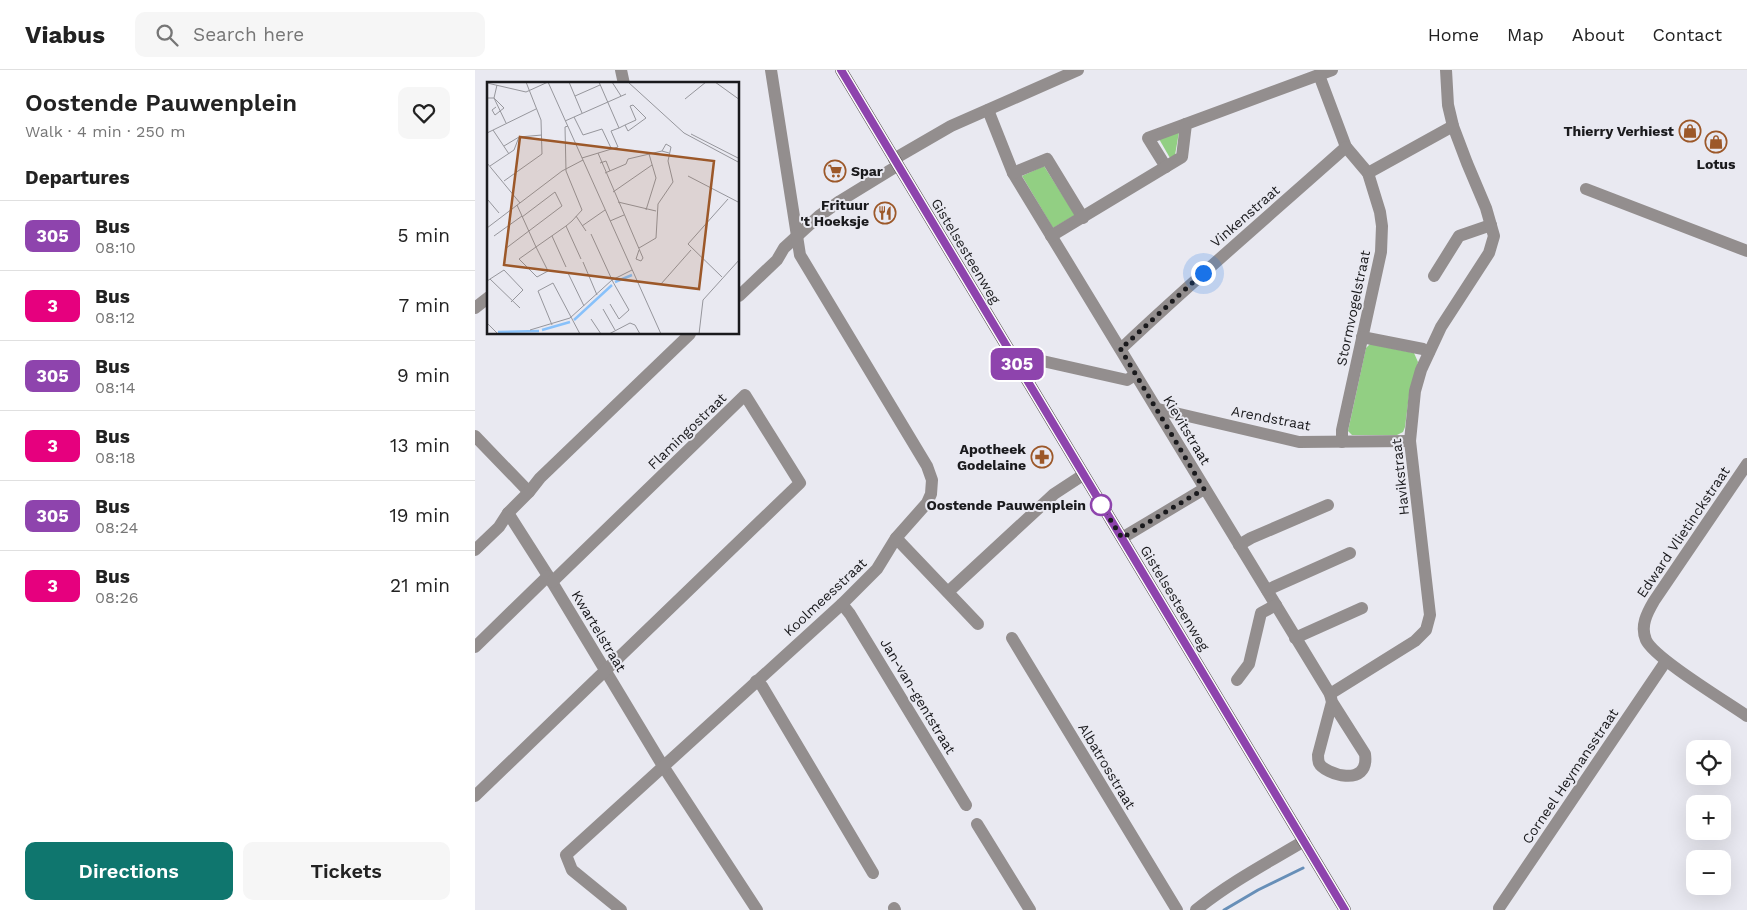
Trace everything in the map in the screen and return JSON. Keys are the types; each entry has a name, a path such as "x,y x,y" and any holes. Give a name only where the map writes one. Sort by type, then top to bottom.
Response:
{"main road":[{"name":"Gistelsesteenweg","path":"841,70 1345,910"}],"street":[{"name":"Koolmeesstraat","path":"663,766 842,604 877,569 896,538 927,502 931,494 932,480 927,466 800,255 771,70"},
{"path":"1166,167 1148,138 1332,70"},
{"name":"Havikstraat","path":"1331,698 1415,641 1426,630 1430,616 1410,441 1415,391 1429,352 1441,327 1489,253 1494,236 1486,208 1453,126 1447,105 1446,70"},
{"path":"740,286 819,216 951,126 1073,71"},
{"name":"Stormvogelstraat","path":"1319,74 1346,147 1369,173 1380,212 1382,240 1379,265 1342,430 1342,442"},
{"name":"Kievitstraat","path":"988,110 1013,173 1365,754 1366,763 1363,771 1356,775 1346,776 1325,769 1319,763 1318,755 1331,698"},
{"path":"1051,236 1182,157 1186,124"},
{"path":"1369,173 1453,126"},
{"name":"Vinkenstraat","path":"1120,348 1176,296 1255,229 1346,147"},
{"path":"1013,173 1047,159 1083,218"},
{"path":"1586,190 1747,251"},
{"path":"1434,276 1459,236 1491,225"},
{"path":"740,295 777,260 785,248"},
{"path":"475,308 487,299"},
{"path":"475,550 499,527 508,513 540,478 689,335"},
{"path":"529,492 547,480 699,335"},
{"path":"1362,337 1423,349 1429,352"},
{"path":"1038,360 1127,380 1135,375"},
{"name":"Flamingostraat","path":"550,579 745,395 800,483 605,672"},
{"name":"Arendstraat","path":"1157,409 1299,442 1410,441"},
{"path":"475,436 529,492"},
{"name":"Edward Vlietinckstraat","path":"1747,464 1646,614 1643,628 1653,650 1666,661 1747,716"},
{"path":"948,592 1054,494 1083,475"},
{"path":"1122,538 1204,489"},
{"path":"1239,545 1328,505"},
{"path":"475,540 495,521 508,513"},
{"name":"Kwartelstraat","path":"508,513 663,766 757,910"},
{"path":"896,538 978,624"},
{"path":"1267,590 1350,553"},
{"path":"475,647 550,579"},
{"name":"Jan-van-gentstraat","path":"842,604 850,614 966,805"},
{"path":"1237,680 1249,664 1261,613 1276,605"},
{"path":"1295,638 1362,608"},
{"name":"Albatrosstraat","path":"1012,638 1177,910"},
{"name":"Corneel Heymansstraat","path":"1499,908 1666,661"},
{"path":"475,796 605,672"},
{"path":"757,680 873,873"},
{"path":"621,910 572,870 566,855 663,766"},
{"path":"977,824 1029,910"},
{"path":"1196,910 1248,874 1304,841"}],"green space":[{"path":"1179,132 1175,155 1170,158 1159,139"},
{"path":"1044,166 1075,215 1053,228 1022,176"},
{"path":"1370,344 1414,353 1418,362 1409,395 1405,427 1403,432 1397,435 1352,435 1348,431 1366,348"}],"waterway":[{"path":"1224,910 1258,890 1303,868"}],"bus line":[{"name":"305","path":"841,70 1345,910"}],"place":[{"name":"Thierry Verhiest","path":"1690,131"},
{"name":"Lotus","path":"1716,142"},
{"name":"Spar","path":"835,171"},
{"name":"Frituur 't Hoeksje","path":"885,213"},
{"name":"Apotheek Godelaine","path":"1042,457"},
{"name":"Oostende Pauwenplein","path":"1101,505"}],"route":[{"path":"1101,505 1122,538 1204,489 1120,348 1203,273"}]}
